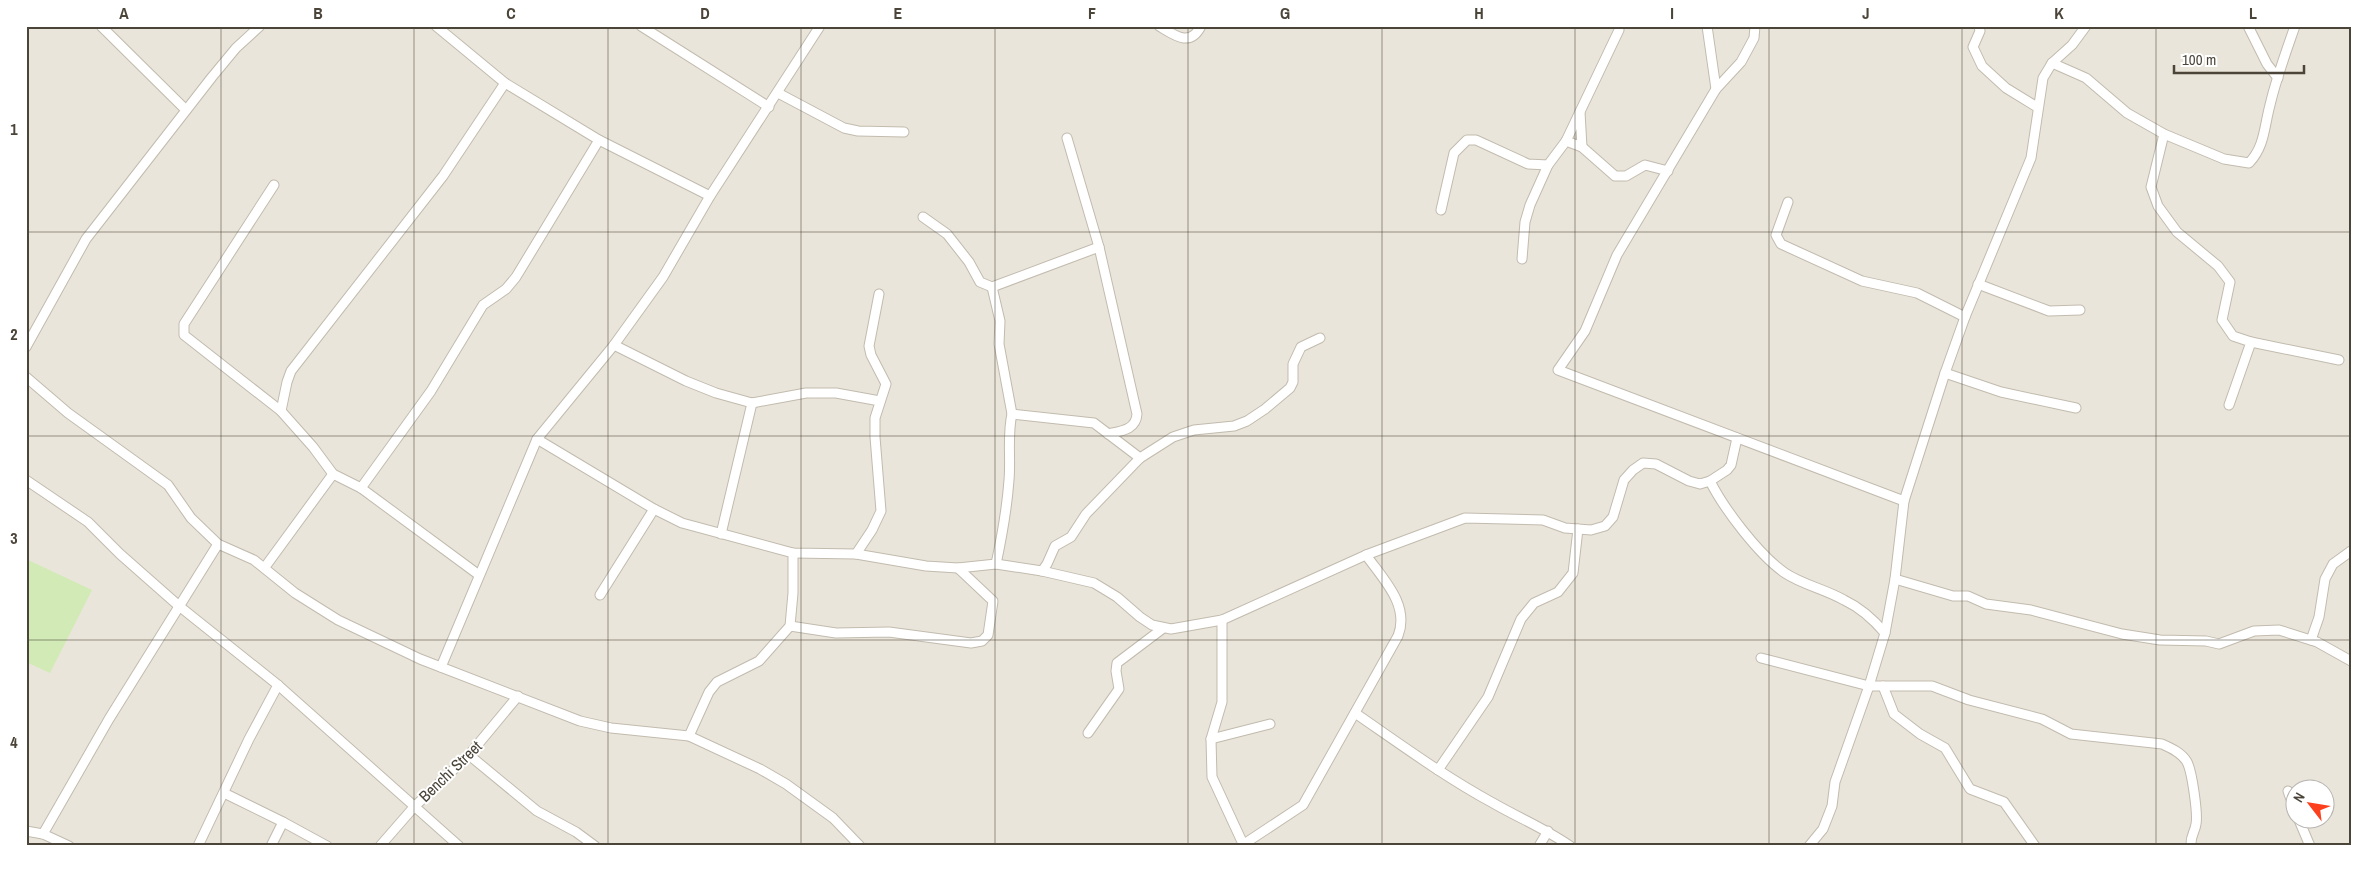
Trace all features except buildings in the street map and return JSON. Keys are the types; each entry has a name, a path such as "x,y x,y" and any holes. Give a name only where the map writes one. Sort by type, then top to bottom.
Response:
{"street":[{"path":"101,26 186,110"},
{"path":"26,347 86,240 236,48 260,26"},
{"path":"436,26 505,83 599,140 710,196"},
{"path":"641,26 769,107"},
{"path":"441,667 537,439 614,345 663,277 710,196 820,26"},
{"path":"1159,26 1180,39 1192,37 1201,26"},
{"path":"1708,26 1716,89"},
{"path":"1756,26 1754,38 1741,62 1716,89 1618,255 1585,331 1558,370 1640,403 1904,501"},
{"path":"1979,26 1980,31 1973,47 1982,66 2006,88 2037,107"},
{"path":"1809,846 1823,829 1832,806 1835,782 1869,686 1885,633 1895,579 1904,501 1945,373 1978,284 2030,158 2043,78 2052,64 2072,45 2086,26"},
{"path":"2248,26 2267,64 2278,78"},
{"path":"2052,64 2086,78 2127,113 2164,134 2224,159 2249,163 2258,154 2263,142 2270,105 2295,26"},
{"path":"1522,259 1525,222 1530,205 1548,166 1566,141 1619,30"},
{"path":"281,411 284,391 291,372 443,176 505,83"},
{"path":"778,93 844,128 858,131 904,132"},
{"path":"1580,111 1582,147"},
{"path":"2164,134 2151,187 2158,206 2177,232 2218,266 2230,282 2222,320 2233,336 2251,342 2339,360"},
{"path":"1067,138 1099,247 1137,414 1136,420 1129,429 1108,434"},
{"path":"361,488 431,391 483,306 506,289 516,277 599,140"},
{"path":"1442,210 1454,154 1467,140 1476,140 1528,164 1548,166"},
{"path":"1566,141 1582,147 1615,176 1626,176 1645,165 1668,171"},
{"path":"274,185 182,329 186,337 281,411 313,447 333,474 361,488 479,575"},
{"path":"1788,202 1776,235 1781,244 1862,280 1917,293 1965,318"},
{"path":"923,217 947,234 969,262 980,282 992,287 1099,247"},
{"path":"1978,284 2049,312 2080,310"},
{"path":"992,287 1000,321 999,344 1012,414 1010,424 1010,479 1003,532 996,564"},
{"path":"856,554 872,530 880,511 874,437 875,418 886,384 871,355 869,346 879,294"},
{"path":"1042,571 1048,564 1056,546 1071,537 1086,514 1140,458 1173,437 1194,430 1234,426 1259,413 1290,388 1293,382 1293,364 1302,347 1320,338"},
{"path":"2229,405 2251,342"},
{"path":"614,345 686,381 716,393 752,403 806,393 836,393 880,401"},
{"path":"1945,373 2001,392 2076,408"},
{"path":"26,377 68,414 168,485 191,518 218,544 243,554 265,567 296,593 338,620 401,651 580,721 611,728 689,736 760,769 786,784 833,818 860,846"},
{"path":"721,534 752,403"},
{"path":"1012,414 1094,423 1140,458"},
{"path":"537,439 654,509 682,523 793,553 856,554 890,561 958,568 996,564 1042,571 1094,583 1117,597 1140,617 1162,629 1171,629 1222,620 1366,555 1465,518 1543,520 1565,528 1591,530 1605,526 1613,518 1624,480 1632,470 1643,463 1656,464 1689,481 1700,484 1710,481 1727,470 1737,438"},
{"path":"265,567 333,474"},
{"path":"26,480 88,522 120,554 179,606 278,685 459,846"},
{"path":"1710,481 1720,502 1764,553 1784,572 1814,589 1843,599 1857,607 1873,618 1885,633"},
{"path":"600,595 654,509"},
{"path":"1438,770 1488,697 1522,619 1534,603 1558,592 1573,573 1578,529"},
{"path":"43,834 109,720 218,544"},
{"path":"2311,640 2319,617 2325,578 2333,564 2351,551"},
{"path":"689,736 708,692 717,682 759,661 790,626 793,593 793,553"},
{"path":"1222,620 1222,702 1211,739 1212,777 1244,845 1303,805 1401,627 1402,617 1392,591 1366,555"},
{"path":"790,626 836,634 889,632 971,643 982,641 988,635 993,601 958,568"},
{"path":"1895,579 1953,596 1968,596 1986,604 2031,610 2122,634 2160,640 2206,641 2219,644 2254,630 2279,630 2311,640 2350,659"},
{"path":"1088,733 1119,689 1116,671 1117,663 1162,629"},
{"path":"1760,658 1869,686 1932,686 1969,700 2042,719 2071,734 2162,744 2173,748 2187,762 2196,802 2196,823 2190,838 2191,846"},
{"path":"198,846 249,739 278,685"},
{"path":"1883,686 1894,714 1920,734 1945,748 1970,789 2004,802 2034,846"},
{"name":"Benchi Street","path":"380,846 414,807 469,755 518,696"},
{"path":"1355,713 1438,770 1493,804 1548,831 1570,846"},
{"path":"1211,739 1270,724"},
{"path":"469,755 537,811 576,832 595,846"},
{"path":"224,793 327,846"},
{"path":"271,846 283,822"},
{"path":"2303,830 2310,846"},
{"path":"26,831 43,834 70,846"},
{"path":"1539,846 1548,831"}],"shaded area":[{"path":"26,26 2351,26 2351,846 26,846"}],"green space":[{"path":"26,559 92,590 50,673 26,662"}]}
